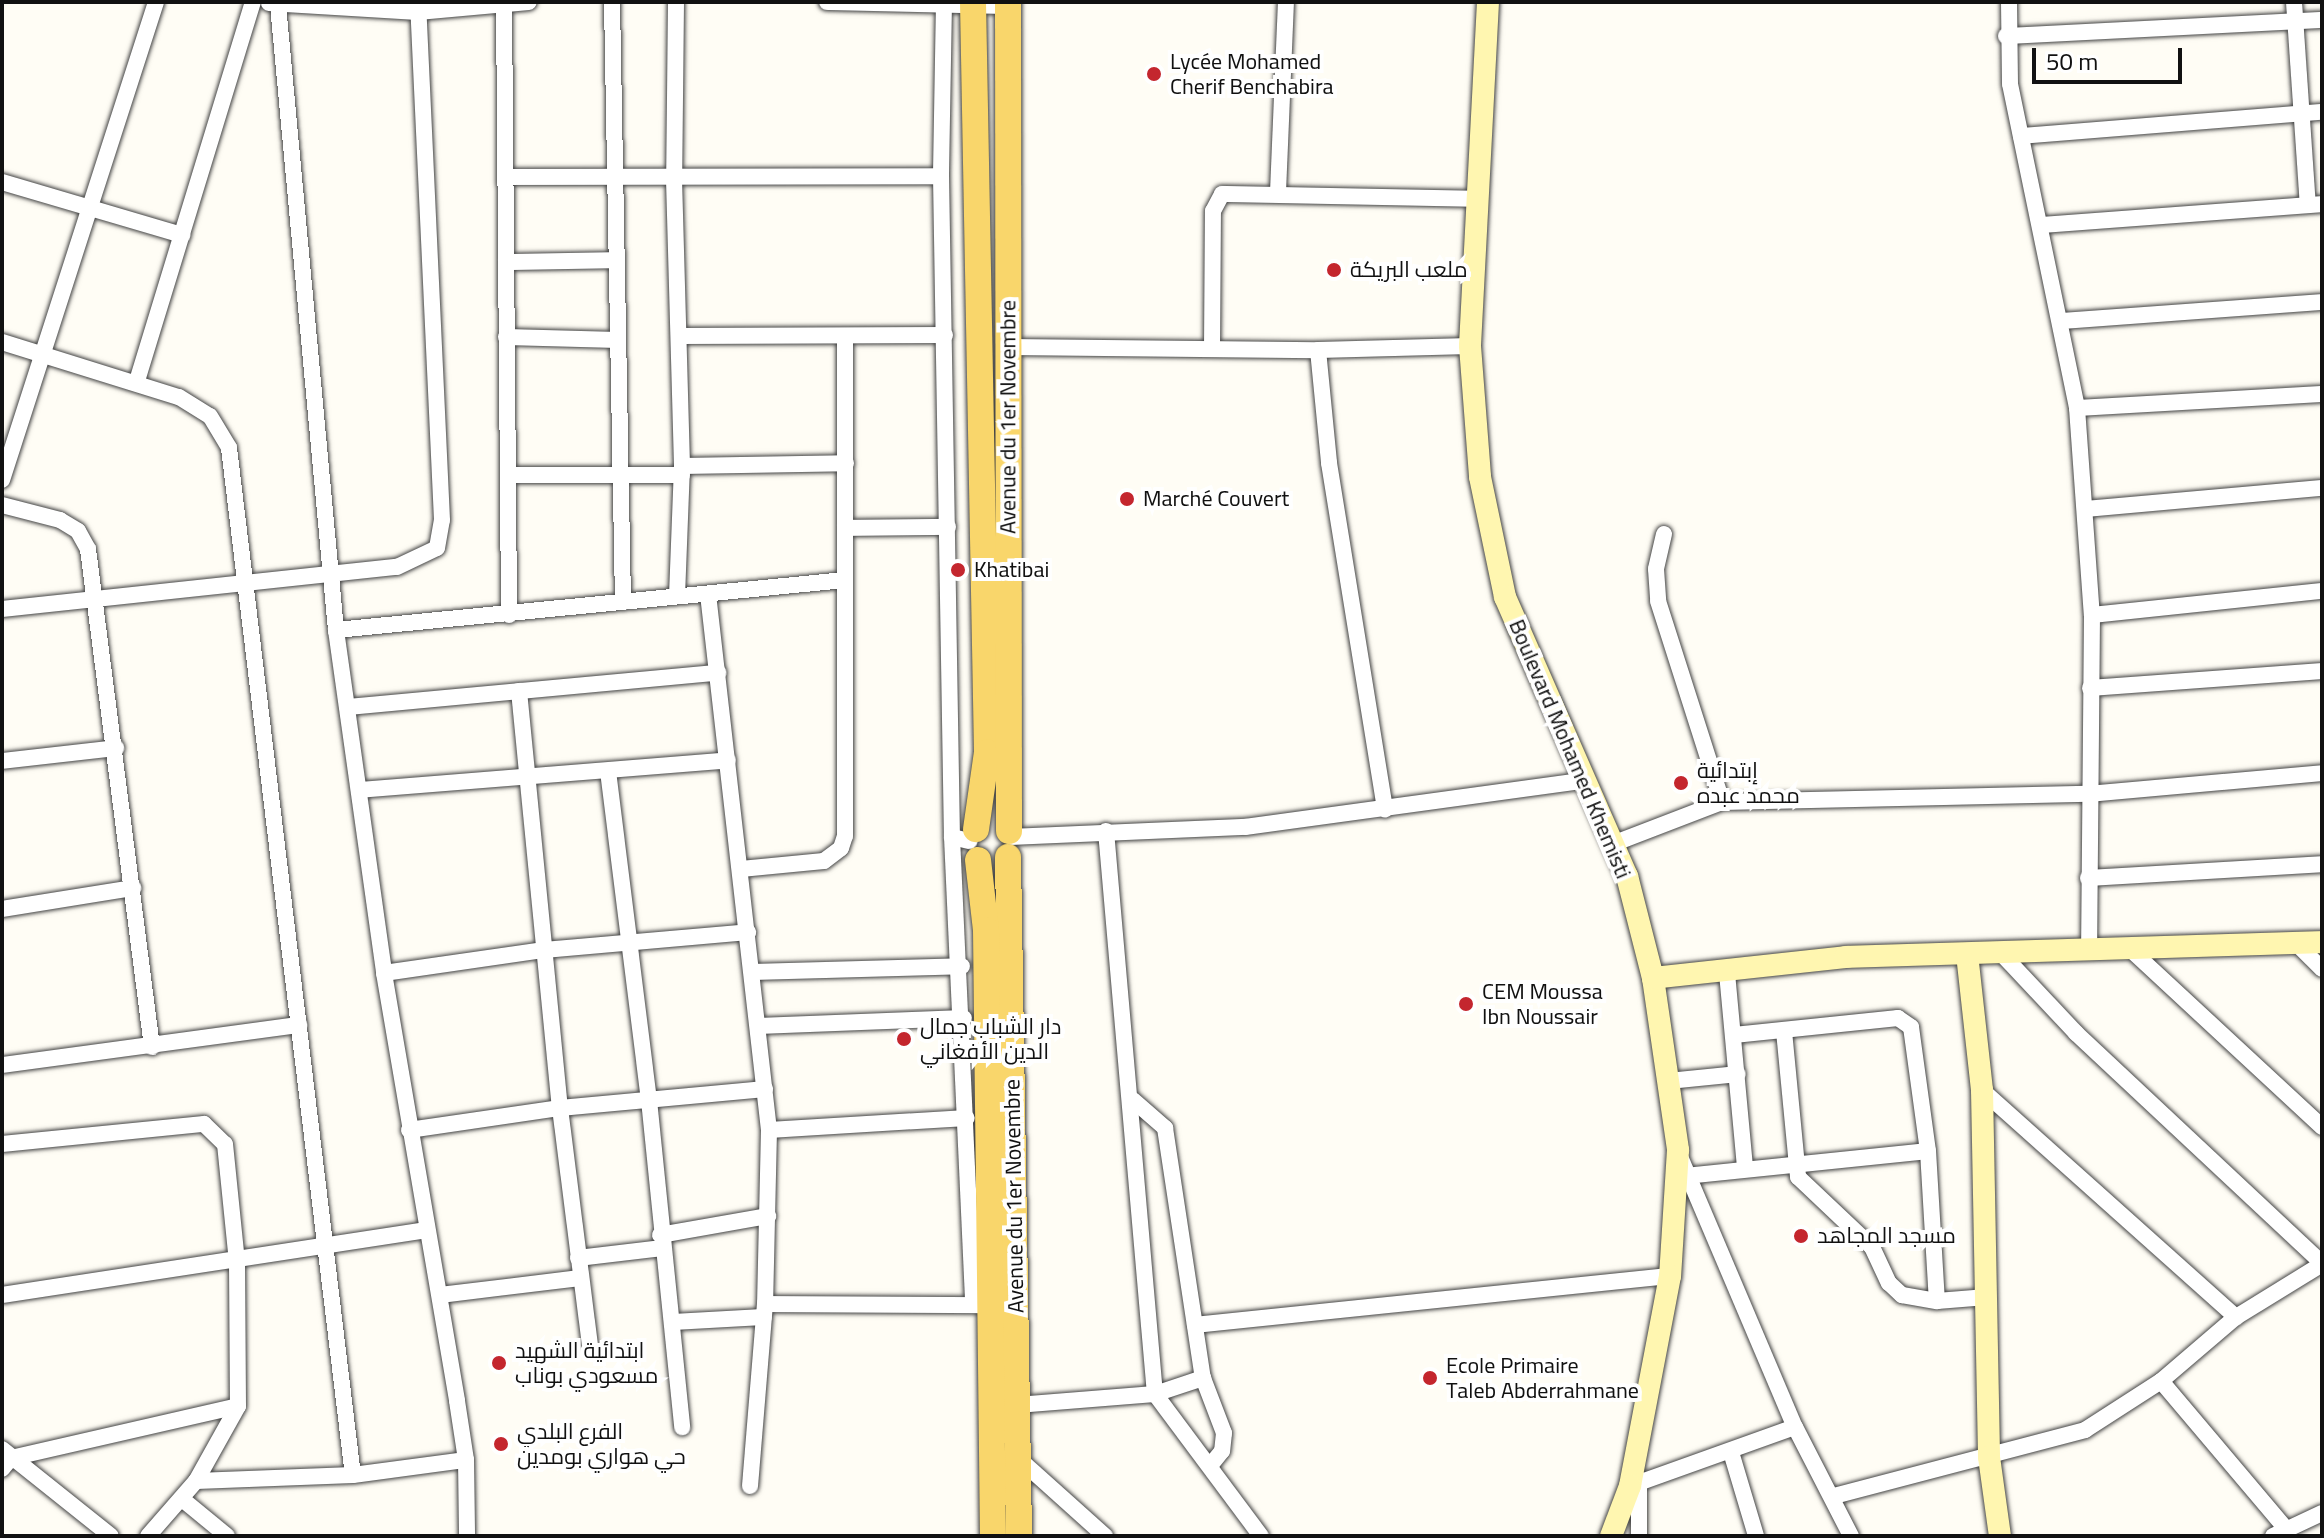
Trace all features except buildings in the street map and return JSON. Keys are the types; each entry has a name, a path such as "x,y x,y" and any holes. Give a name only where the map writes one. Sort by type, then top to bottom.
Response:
{"main road":[{"name":"Boulevard Mohamed Khemisti","path":"1488,2 1470,346 1480,477 1505,597 1581,781 1615,843 1653,978 1678,1150 1670,1276 1635,1482 1611,1536"},
{"name":"Avenue du 1er Novembre","path":"973,3 987,752 969,842 986,930 981,1305 993,1536"},
{"name":"Avenue du 1er Novembre","path":"1008,4 1009,842 1019,1536"},
{"path":"997,823 1009,842 990,865 969,842 997,823"},
{"path":"1653,978 1727,973 1846,957 2322,942"},
{"path":"1967,954 1982,1090 1989,1457 2000,1536"}],"street":[{"path":"2,480 45,355 87,207 156,2"},
{"path":"137,381 253,2"},
{"path":"260,2 278,5 418,7 529,2"},
{"path":"504,2 509,615"},
{"path":"612,2 623,602"},
{"path":"676,2 674,179 682,470 677,595"},
{"path":"827,2 1008,4"},
{"path":"1278,192 1286,2"},
{"path":"2009,2 2006,36 2021,136 2063,321 2077,408 2092,615 2089,949"},
{"path":"2043,225 2315,204 2303,114 2294,2"},
{"path":"672,1322 765,1310 981,1305 967,1118 962,966 969,842 948,527 941,176 944,3"},
{"path":"278,5 336,630 384,973 466,1460 467,1536"},
{"path":"2,609 397,567 427,557 442,538 418,7"},
{"path":"2006,36 2322,20"},
{"path":"2021,136 2322,112"},
{"path":"505,177 941,176"},
{"path":"2,182 182,235"},
{"path":"1212,349 1216,199 1228,190 1478,199"},
{"path":"506,262 616,260"},
{"path":"2063,321 2322,302"},
{"path":"679,336 945,335"},
{"path":"741,869 812,864 841,848 847,816 845,336"},
{"path":"506,337 618,340"},
{"path":"2,342 137,381 199,407 221,431 237,491 245,582 353,1475"},
{"path":"1009,347 1318,350 1470,346"},
{"path":"1318,350 1329,463 1385,810"},
{"path":"2077,408 2322,394"},
{"path":"508,475 846,463"},
{"path":"2085,509 2322,488"},
{"path":"2,505 60,520 78,531 88,549 98,599 152,1047"},
{"path":"845,528 948,527"},
{"path":"1664,534 1656,569 1658,601 1722,802"},
{"path":"336,630 845,580"},
{"path":"2092,615 2322,591"},
{"path":"708,594 769,1130 765,1310 750,1486"},
{"path":"2090,688 2322,671"},
{"path":"348,707 718,673"},
{"path":"519,691 525,778 560,1108 590,1344"},
{"path":"2,761 116,748"},
{"path":"359,790 728,760"},
{"path":"608,771 649,1100 682,1427"},
{"path":"1615,843 1722,802 2088,794 2322,773"},
{"path":"1009,842 1106,831 1245,827 1581,781"},
{"path":"1106,831 1133,1100 1155,1394 1261,1536"},
{"path":"2088,878 2322,864"},
{"path":"2,909 133,888"},
{"path":"384,973 544,950 748,932"},
{"path":"2295,942 2322,969"},
{"path":"2130,949 2322,1127"},
{"path":"1834,1496 2085,1430 2161,1381 2236,1317 2322,1264 2076,1033 2000,952"},
{"path":"752,972 962,966"},
{"path":"1727,973 1745,1168"},
{"path":"758,1026 964,1018"},
{"path":"1734,1035 1905,1021 1916,1042 1928,1151 1937,1301"},
{"path":"2,1065 299,1025"},
{"path":"1784,1031 1795,1162 1810,1192 1872,1247 1894,1290 1937,1301 1987,1297"},
{"path":"1669,1081 1738,1074"},
{"path":"409,1130 560,1108 765,1089"},
{"path":"1982,1090 2236,1317"},
{"path":"1133,1100 1165,1128 1203,1378 1224,1433 1222,1451 1210,1466"},
{"path":"769,1130 967,1118"},
{"path":"2,1144 204,1124 225,1144 237,1263 238,1406 196,1481 148,1536"},
{"path":"1678,1150 1686,1176 1795,1427 1834,1496 1851,1536"},
{"path":"1686,1176 1795,1162 1928,1151"},
{"path":"578,1258 768,1216"},
{"path":"2,1295 237,1263 425,1230"},
{"path":"1195,1325 1670,1276"},
{"path":"440,1295 580,1278"},
{"path":"1017,1405 1155,1394 1203,1378"},
{"path":"2161,1381 2280,1533 2322,1513"},
{"path":"5,1459 238,1406"},
{"path":"1639,1536 1635,1482 1731,1452 1795,1427"},
{"path":"1731,1452 1756,1536"},
{"path":"1018,1458 1105,1536"},
{"path":"5,1459 111,1536"},
{"path":"196,1481 353,1475 466,1460"},
{"path":"182,1499 227,1536"}],"place":[{"name":"Lycée Mohamed Cherif Benchabira","path":"1154,74"},
{"name":"ملعب البريكة","path":"1334,270"},
{"name":"Marché Couvert","path":"1127,499"},
{"name":"Khatibai","path":"958,570"},
{"name":"إبتدائية محمد عبده","path":"1681,783"},
{"name":"CEM Moussa Ibn Noussair","path":"1466,1004"},
{"name":"دار الشباب جمال الدين الأفغاني","path":"904,1039"},
{"name":"مسجد المجاهد","path":"1801,1236"},
{"name":"ابتدائية الشهيد مسعودي بوناب","path":"499,1363"},
{"name":"Ecole Primaire Taleb Abderrahmane","path":"1430,1378"},
{"name":"الفرع البلدي حي هواري بومدين","path":"501,1444"}]}
